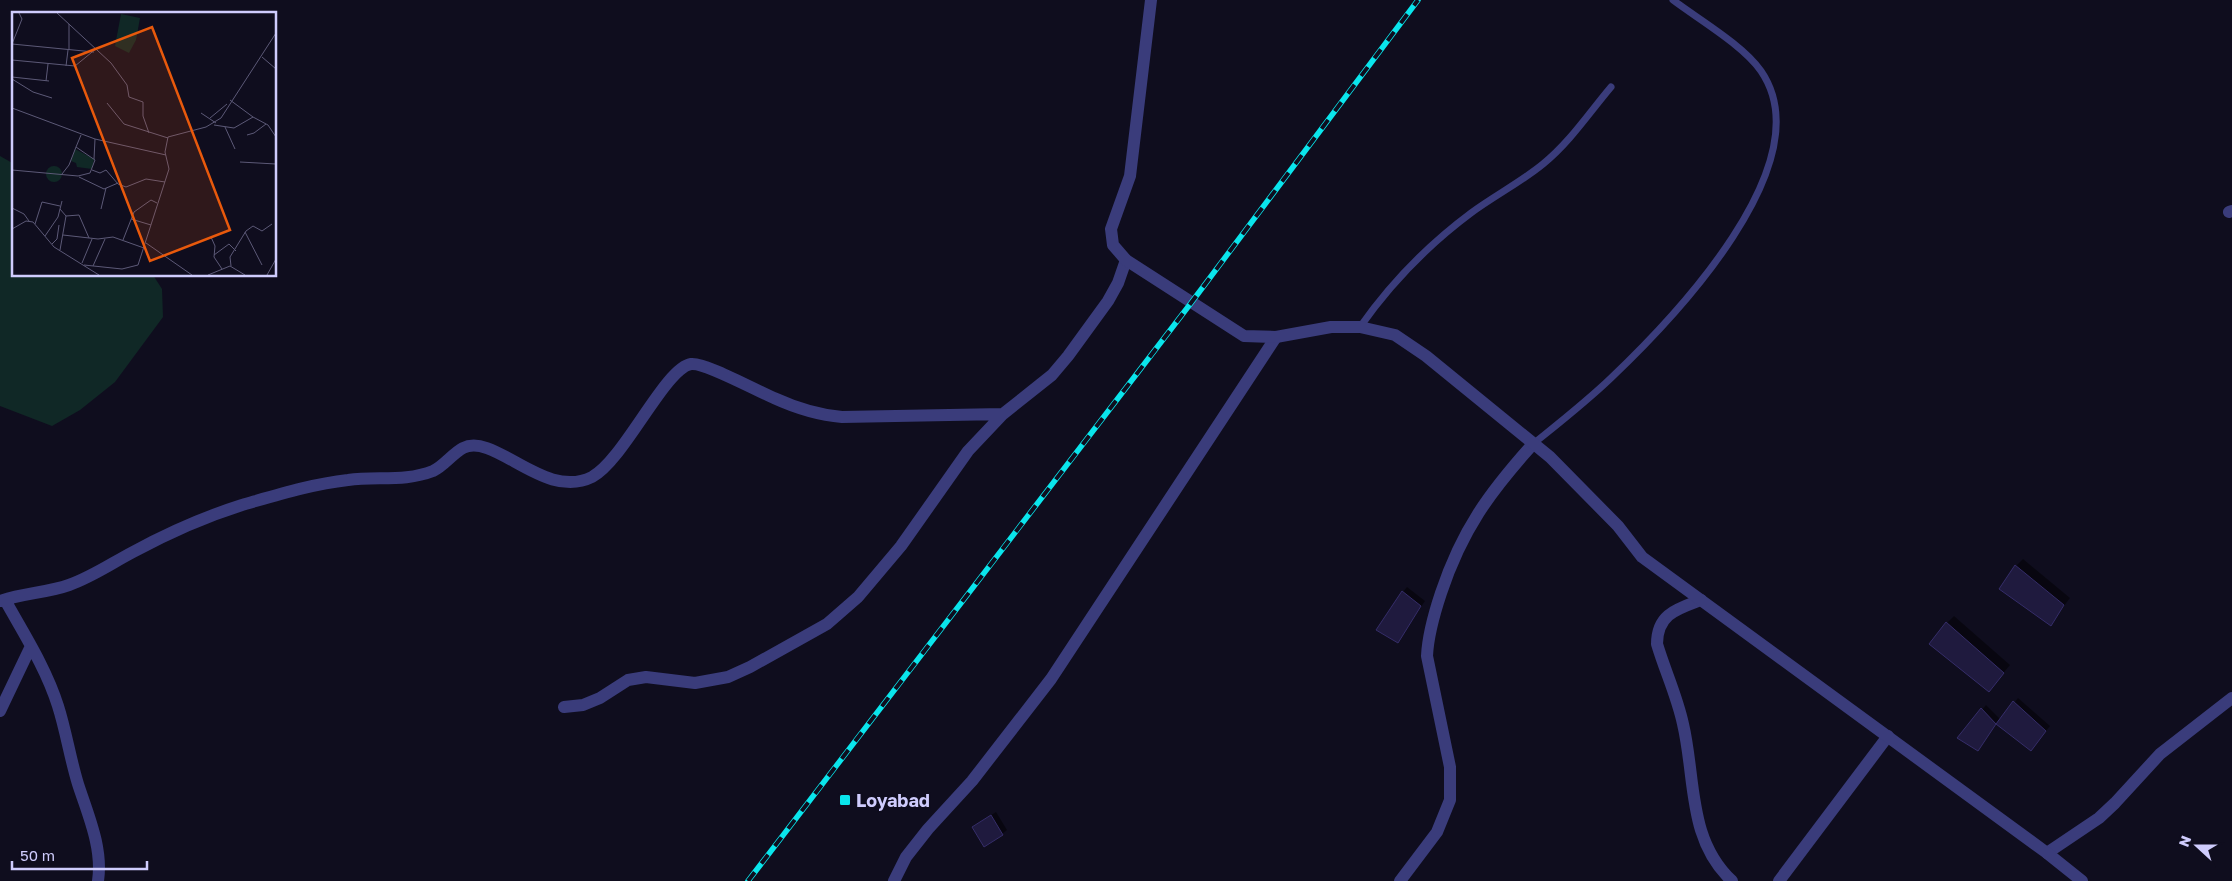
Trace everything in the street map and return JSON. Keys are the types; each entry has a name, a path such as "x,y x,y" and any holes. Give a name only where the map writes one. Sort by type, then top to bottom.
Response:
{"street":[{"path":"1151,0 1130,176 1111,229 1113,245 1126,260 1244,336 1276,337 1331,327 1360,327 1395,335 1426,356 1550,457 1618,526 1642,557 2047,853 2082,881"},
{"path":"564,707 600,698 628,680 637,678 663,678 695,683 728,677 750,668 827,624 843,612 900,546 968,451 1004,414 1052,374 1068,356 1108,301 1118,283 1126,260"},
{"path":"894,881 906,857 928,829 972,781 1051,679 1276,337"},
{"path":"98,881 98,856 93,830 58,706 44,669 2,600 68,585 164,535 240,506 306,487 349,480 411,478 436,470 464,448 480,446 556,482 575,482 592,476 606,466 669,380 680,368 692,363 708,368 774,398 820,415 842,418 1004,414"},
{"path":"1400,881 1437,832 1450,800 1450,767 1427,656 1432,617 1447,576 1475,517 1502,480 1533,444"},
{"path":"1701,600 1676,610 1664,620 1657,630 1657,644 1683,725 1691,788 1703,837 1723,872 1732,881"},
{"path":"0,712 31,646"},
{"path":"2047,853 2099,818 2160,754 2232,698"},
{"path":"1779,881 1888,736"}],"lane":[{"path":"1533,444 1609,380 1649,341 1690,296 1738,232 1766,174 1777,127 1772,96 1761,71 1746,54 1673,0"},
{"path":"1360,327 1402,274 1438,239 1471,213 1542,165 1562,147 1610,87"}],"green space":[{"path":"0,156 12,163 12,276 154,276 162,289 163,317 115,382 80,410 52,426 0,406"}],"building":[{"path":"2015,565 2064,605 2051,626 1999,589"},
{"path":"1402,591 1421,606 1398,643 1376,630"},
{"path":"1946,622 2004,673 1989,692 1929,644"},
{"path":"2013,701 2046,731 2031,751 1996,724"},
{"path":"1981,708 1996,724 1978,751 1957,738"},
{"path":"991,815 1003,835 984,847 972,827"}],"railway":[{"path":"748,881 1191,303 1418,0"}],"place":[{"name":"Loyabad","path":"845,800"}]}
